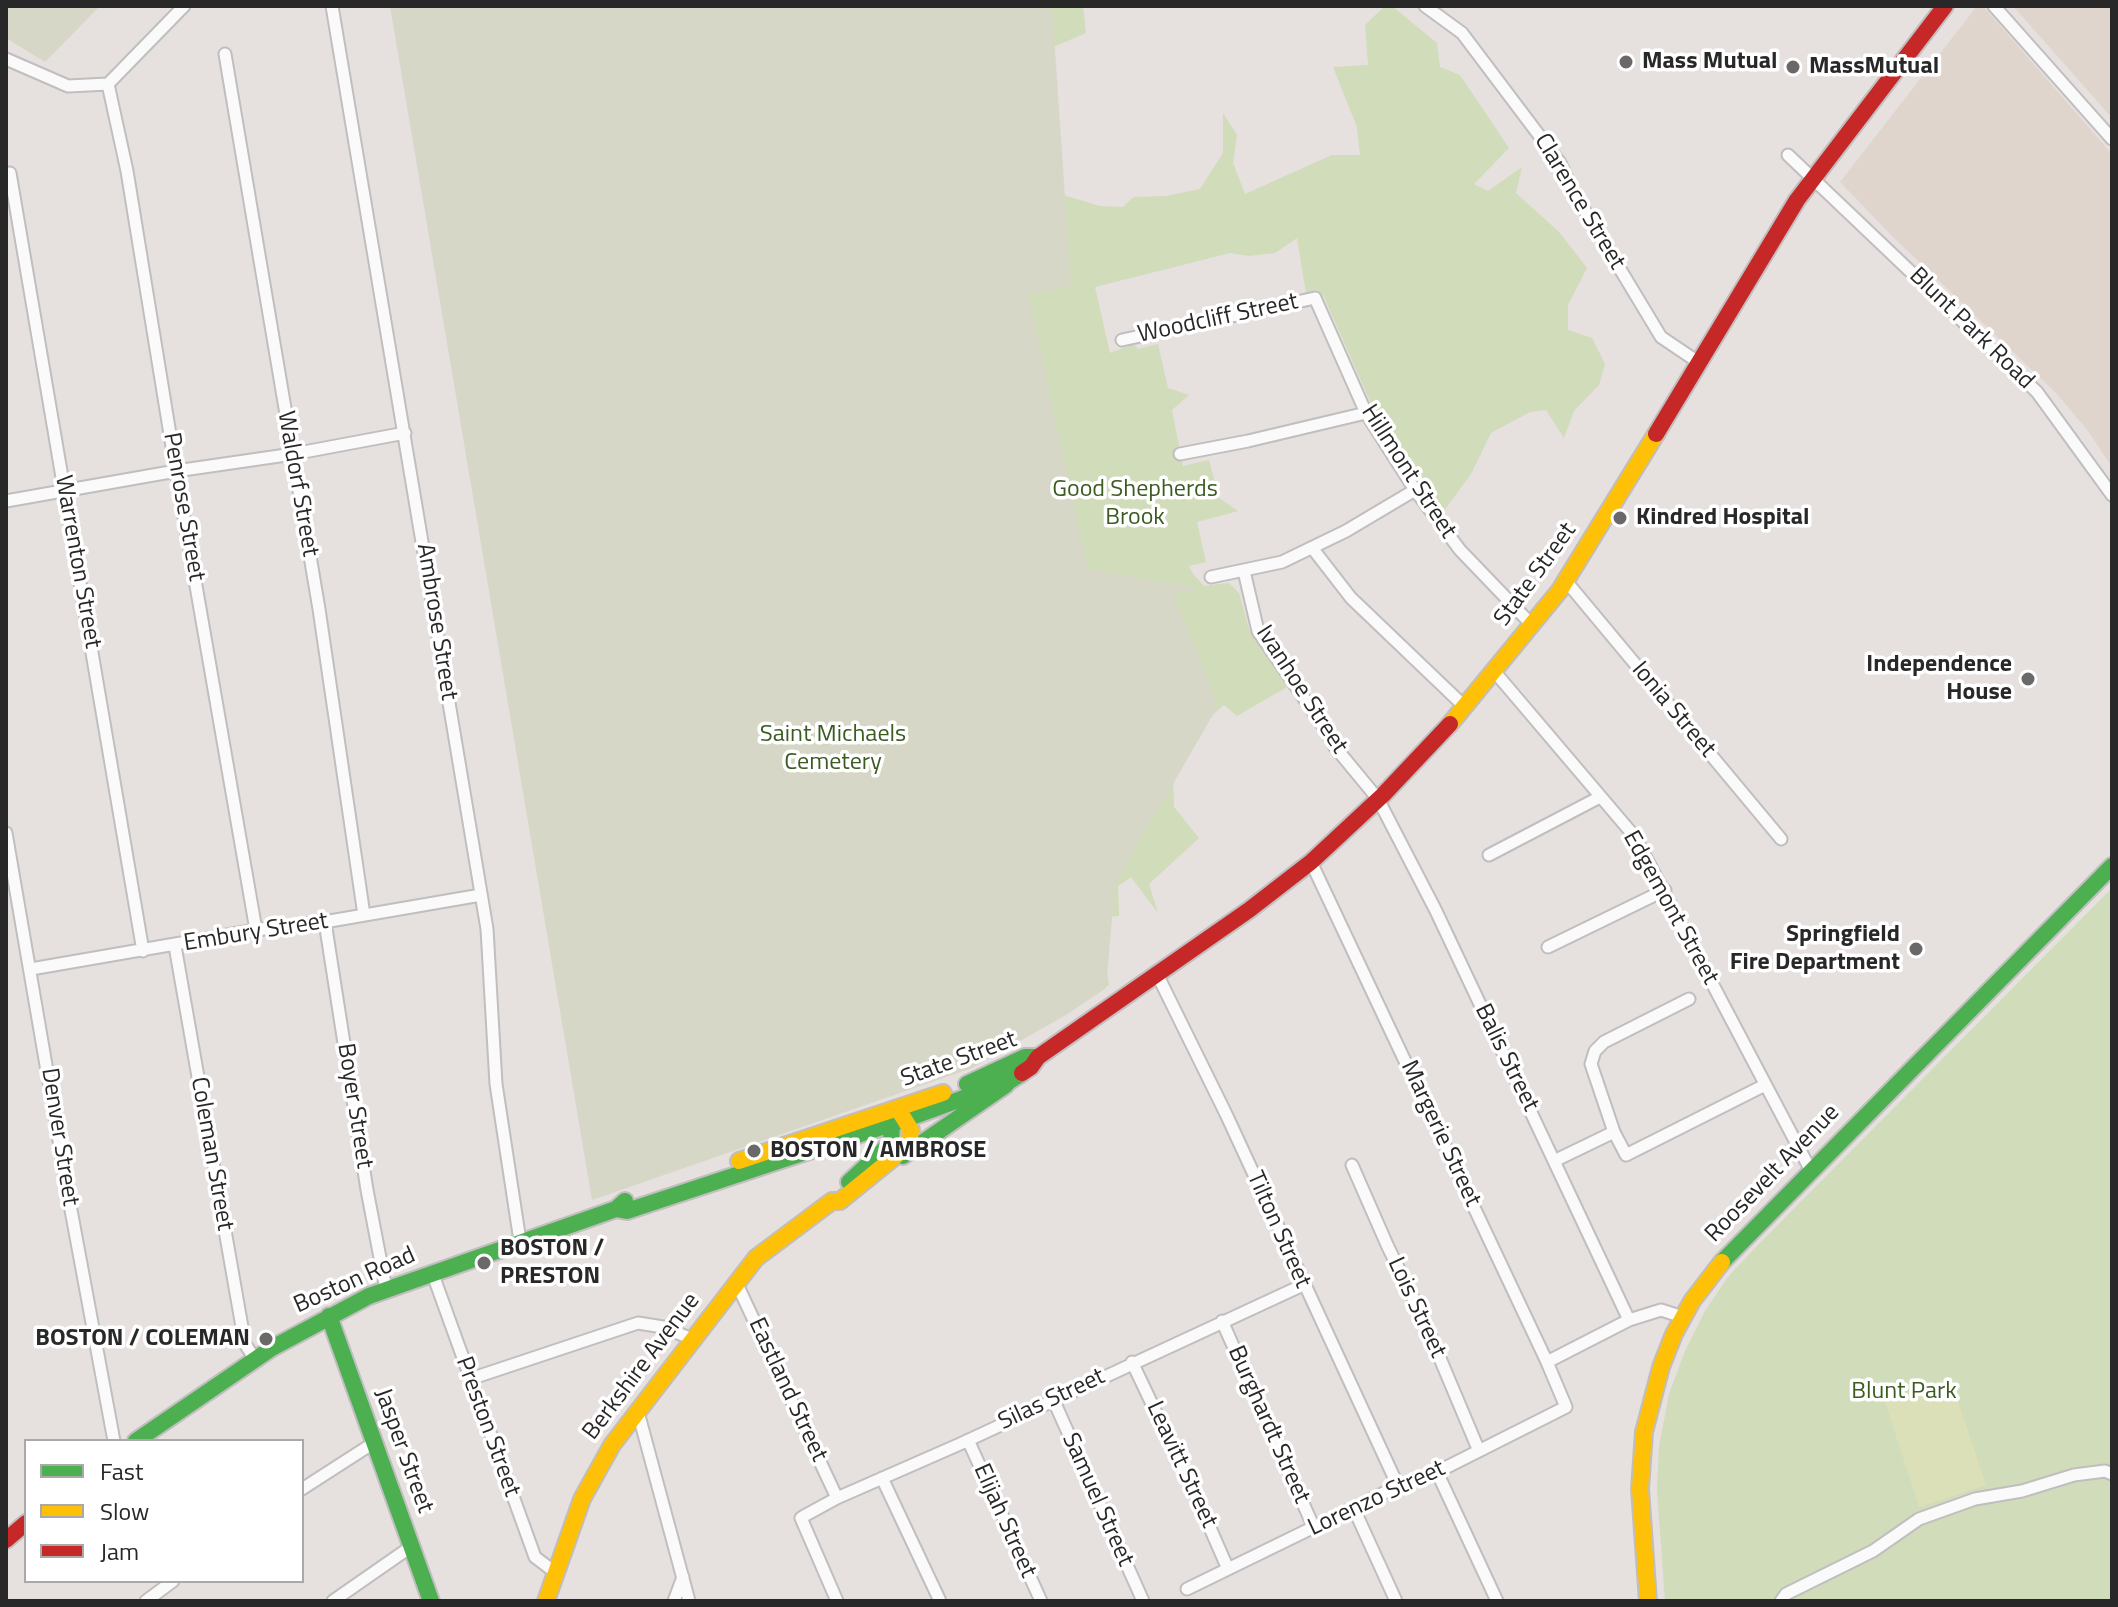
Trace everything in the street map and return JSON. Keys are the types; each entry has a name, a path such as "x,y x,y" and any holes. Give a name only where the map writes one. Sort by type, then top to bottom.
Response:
{"main road":[{"name":"State Street","path":"896,1115 1008,1082 1031,1067 1038,1057 1249,910 1311,862 1378,799 1465,707 1566,581 1813,177 1945,6"},
{"name":"Roosevelt Avenue","path":"1648,1601 1641,1502 1642,1447 1656,1383 1683,1317 1722,1260 2112,866"},
{"name":"State Street","path":"896,1115 1025,1057 1038,1057"},
{"name":"Berkshire Avenue","path":"546,1601 587,1489 612,1445 736,1282 767,1248 832,1201 840,1201 1003,1089 1008,1082"},
{"name":"Boston Road","path":"139,1439 255,1359 329,1316 386,1289 616,1209 624,1201 896,1115"},
{"name":"Berkshire Avenue","path":"832,1201 834,1194 879,1157 891,1143 896,1115"},
{"path":"895,1161 909,1145 911,1137 896,1115"},
{"name":"Jasper Street","path":"329,1316 431,1601"},
{"path":"6,1540 24,1525"}],"street":[{"path":"6,59 68,86 108,84 184,6"},
{"name":"Ambrose Street","path":"332,6 481,895 491,964 496,1084 520,1241"},
{"name":"Clarence Street","path":"1425,6 1462,33 1560,163 1573,191 1661,337 1698,362"},
{"path":"1994,6 2112,139"},
{"name":"Waldorf Street","path":"225,54 338,728 364,915"},
{"name":"Penrose Street","path":"108,84 127,171 256,930"},
{"name":"Blunt Park Road","path":"1788,155 2037,392 2112,495"},
{"name":"Warrenton Street","path":"10,173 143,951"},
{"name":"Woodcliff Street","path":"1122,340 1315,298"},
{"name":"Hillmont Street","path":"1315,298 1366,413 1415,490 1460,550 1532,625"},
{"path":"1180,454 1366,413"},
{"path":"6,501 405,433"},
{"path":"1211,577 1282,562 1313,549 1415,490"},
{"path":"1313,549 1351,598 1465,707"},
{"name":"Ivanhoe Street","path":"1244,571 1258,631 1335,747 1378,799"},
{"name":"Ionia Street","path":"1566,581 1781,839"},
{"name":"Edgemont Street","path":"1494,671 1635,837 1810,1169"},
{"path":"1489,855 1600,797"},
{"name":"Balis Street","path":"1378,799 1436,911 1629,1320"},
{"name":"Denver Street","path":"6,833 8,861 31,969 114,1439"},
{"name":"Margerie Street","path":"1311,862 1566,1407"},
{"path":"1548,947 1665,890"},
{"name":"Embury Street","path":"31,969 481,895"},
{"name":"Boyer Street","path":"325,922 367,1190 386,1289"},
{"name":"Coleman Street","path":"175,946 245,1344 255,1359"},
{"name":"Tilton Street","path":"1157,974 1226,1114 1398,1486"},
{"path":"1689,999 1604,1042 1595,1051 1591,1064 1614,1132 1626,1155 1765,1085"},
{"path":"1554,1161 1614,1132"},
{"name":"Lois Street","path":"1352,1165 1423,1318 1479,1451"},
{"name":"Preston Street","path":"432,1272 535,1557 556,1573"},
{"name":"Eastland Street","path":"736,1282 837,1498"},
{"name":"Silas Street","path":"837,1601 801,1518 837,1498 1303,1285"},
{"path":"1547,1362 1629,1320 1661,1310 1683,1317"},
{"name":"Burghardt Street","path":"1222,1321 1314,1528"},
{"path":"470,1379 638,1323 663,1327 692,1339"},
{"name":"Leavitt Street","path":"1132,1362 1228,1569"},
{"name":"Samuel Street","path":"1053,1399 1143,1601"},
{"name":"Lorenzo Street","path":"1187,1589 1398,1486 1437,1472 1566,1407"},
{"path":"638,1412 689,1601"},
{"name":"Elijah Street","path":"968,1440 1041,1601"},
{"path":"304,1488 375,1442"},
{"path":"1781,1601 1786,1594 1873,1551 1919,1519 1975,1499 2022,1491 2074,1475 2105,1471 2112,1474"},
{"path":"1437,1472 1497,1601"},
{"path":"882,1478 940,1601"},
{"path":"1354,1509 1396,1601"},
{"path":"333,1601 412,1546"},
{"path":"674,1601 683,1577"},
{"path":"146,1601 170,1583"}],"shaded area":[{"path":"1977,6 1983,6 2112,154 2112,467 2088,431 2056,393 1840,182"},
{"path":"2013,6 2112,6 2112,118"}],"green space":[{"path":"6,6 100,6 45,62 6,38"},
{"name":"Saint Michaels Cemetery","path":"390,6 1052,6 1071,286 1028,295 1088,569 1199,589 1174,594 1218,706 1115,884 1106,988 1066,1015 972,1068 592,1200"},
{"name":"Good Shepherds Brook","path":"956,6 1083,6 1086,33 1051,48 1063,195 1100,206 1123,207 1134,197 1166,196 1200,189 1223,153 1223,113 1237,135 1233,163 1245,194 1332,155 1360,155 1357,127 1333,67 1368,65 1365,25 1385,6 1392,6 1437,43 1440,67 1460,75 1509,148 1474,184 1488,191 1522,167 1516,193 1559,232 1587,268 1568,305 1568,330 1592,338 1605,364 1599,385 1574,411 1564,438 1546,410 1530,412 1491,433 1471,474 1443,512 1406,461 1396,435 1373,408 1324,297 1317,290 1306,293 1297,238 1275,253 1249,256 1230,253 1095,287 1110,353 1134,344 1138,349 1158,344 1168,388 1189,395 1172,410 1183,466 1209,460 1219,498 1238,511 1197,522 1206,562 1189,566 1204,586 1229,583 1239,593 1250,632 1287,687 1237,716 1224,705 1194,731 1173,772 1174,807 1199,838 1149,884 1158,913 1131,877 1118,886 1119,916 1104,917 1100,927 1109,985 1072,1007"},
{"name":"Blunt Park","path":"2112,888 2112,1601 1665,1601 1657,1490 1659,1447 1669,1394 1685,1351 1705,1311 1728,1277 1757,1246"},
{"path":"1951,1380 1986,1485 1919,1507 1885,1402"}],"traffic: fast":[{"path":"1722,1262 2112,866"},
{"path":"967,1084 1025,1057 1038,1057"},
{"path":"616,1209 627,1211 906,1119 1008,1082 1022,1073"},
{"path":"903,1156 1006,1085"},
{"path":"849,1182 891,1143 892,1124 888,1112"},
{"path":"139,1439 272,1348 369,1296 616,1209 625,1201"},
{"path":"329,1316 431,1601"}],"traffic: slow":[{"path":"1450,724 1560,590 1656,434"},
{"path":"739,1161 943,1093"},
{"path":"546,1601 582,1499 612,1445 756,1258 832,1201 840,1201 909,1145 911,1130 898,1109"},
{"path":"1648,1601 1640,1489 1644,1432 1661,1367 1674,1334 1692,1301 1722,1262"}],"traffic: jam":[{"path":"1656,434 1797,200 1945,6"},
{"path":"1022,1073 1038,1057 1249,910 1311,862 1383,795 1450,724"},
{"path":"6,1540 24,1525"}],"place":[{"name":"Mass Mutual","path":"1626,62"},
{"name":"MassMutual","path":"1793,67"},
{"name":"Kindred Hospital","path":"1620,518"},
{"name":"Independence House","path":"2028,679"},
{"name":"Springfield Fire Department","path":"1916,949"},
{"name":"BOSTON / AMBROSE","path":"754,1151"},
{"name":"BOSTON / PRESTON","path":"484,1263"},
{"name":"BOSTON / COLEMAN","path":"266,1339"}]}
